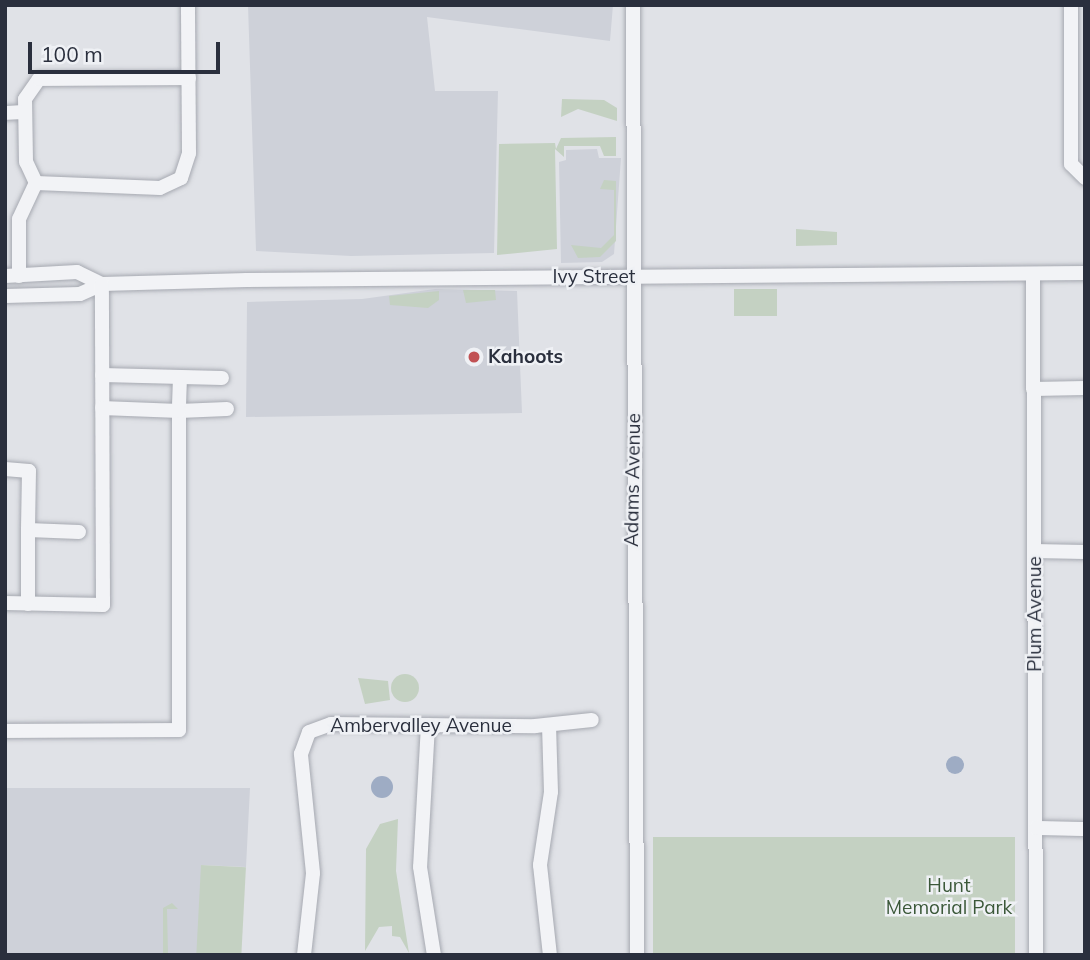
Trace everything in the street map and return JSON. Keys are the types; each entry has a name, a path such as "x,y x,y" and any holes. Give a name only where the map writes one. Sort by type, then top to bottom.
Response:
{"street":[{"path":"36,183 160,188 183,174 189,153 188,5"},
{"name":"Adams Avenue","path":"633,5 636,955"},
{"path":"1071,5 1071,164 1085,178"},
{"path":"36,183 26,162 25,112 31,87 55,78 189,78"},
{"path":"5,113 25,112"},
{"path":"12,276 20,213 36,183"},
{"name":"Ivy Street","path":"12,276 76,272 102,284"},
{"name":"Ivy Street","path":"5,296 80,294 102,284 1085,273"},
{"name":"Plum Avenue","path":"1033,274 1036,955"},
{"path":"5,603 103,605 102,284"},
{"path":"102,375 222,378"},
{"path":"5,731 179,730 180,377"},
{"path":"1033,389 1085,388"},
{"path":"102,408 227,410"},
{"path":"5,469 29,471 28,604"},
{"path":"28,530 79,532"},
{"path":"1034,551 1085,552"},
{"name":"Ambervalley Avenue","path":"304,955 313,890 303,816 303,743 309,732 331,724 549,724 592,720"},
{"path":"549,724 551,792 540,865 550,955"},
{"path":"428,725 420,867 434,955"},
{"path":"1036,828 1085,828"}],"shaded area":[{"path":"248,5 613,5 610,41 427,17 435,91 498,91 494,253 351,256 256,251"},
{"path":"597,149 599,158 621,158 614,254 602,262 561,263 559,162 566,160 566,150"},
{"path":"435,289 517,291 522,413 246,417 247,302 362,299"},
{"path":"5,788 250,788 246,867 201,865 206,955 5,955"}],"green space":[{"path":"562,99 604,100 617,108 617,121 578,109 561,117"},
{"path":"616,137 616,156 604,156 600,146 564,146 564,157 555,149 557,249 497,255 499,144 555,143 556,149 561,138"},
{"path":"604,180 616,181 616,241 600,257 578,258 571,245 601,248 614,235 614,190 600,189"},
{"path":"796,229 837,232 837,245 796,246"},
{"path":"734,289 777,289 777,316 734,316"},
{"path":"463,290 495,290 496,300 466,303"},
{"path":"439,291 439,300 428,308 390,305 389,296"},
{"path":"405,674 415,678 419,688 415,698 405,702 395,698 391,688 395,678"},
{"path":"358,678 388,681 390,700 365,704"},
{"path":"398,819 396,871 409,953 400,937 392,936 392,926 379,927 365,951 366,849 380,824"},
{"name":"Hunt Memorial Park","path":"653,837 1015,837 1015,955 653,955"},
{"path":"201,865 246,867 241,955 196,955"},
{"path":"172,903 178,909 167,909 168,953 178,955 163,955 163,908"}],"water":[{"path":"955,756 961,759 964,765 961,771 955,774 949,771 946,765 949,759"},
{"path":"382,776 390,779 393,787 390,795 382,798 374,795 371,787 374,779"}],"place":[{"name":"Kahoots","path":"474,357"}]}
